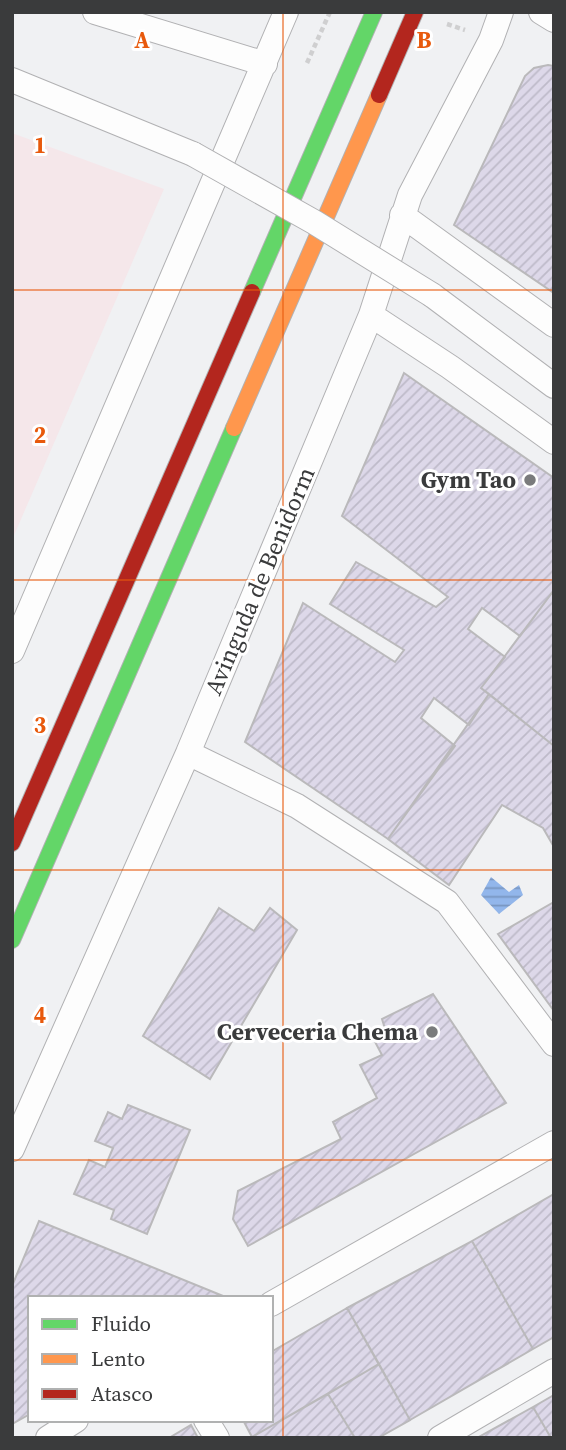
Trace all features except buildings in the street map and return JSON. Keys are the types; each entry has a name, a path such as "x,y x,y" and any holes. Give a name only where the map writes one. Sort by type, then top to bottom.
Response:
{"main road":[{"path":"12,843 374,12"},
{"path":"12,940 415,12"}],"street":[{"path":"95,12 265,64"},
{"path":"12,651 286,12"},
{"name":"Avinguda de Benidorm","path":"12,1149 188,753 371,315 406,205 491,40 500,12"},
{"path":"541,12 554,20"},
{"path":"12,80 193,154 314,222 432,295 554,386"},
{"path":"406,205 554,325"},
{"path":"371,315 450,367 554,442"},
{"path":"188,753 297,806 447,902 554,1044"},
{"path":"273,1303 554,1143"},
{"path":"440,1438 554,1371"},
{"path":"48,1438 73,1422"},
{"path":"207,1422 217,1438"}],"path":[{"path":"307,63 330,12"},
{"path":"441,22 491,40"}],"shaded area":[{"path":"12,133 164,189 12,540"}],"water":[{"path":"491,877 509,892 519,885 523,895 499,914 481,895"}],"traffic: fast":[{"path":"252,292 374,12"},
{"path":"12,940 234,428"}],"traffic: slow":[{"path":"234,428 379,95"}],"traffic: jam":[{"path":"379,95 415,12"},
{"path":"12,843 252,292"}],"place":[{"name":"Gym Tao","path":"530,480"},
{"name":"Cerveceria Chema","path":"432,1032"}]}
